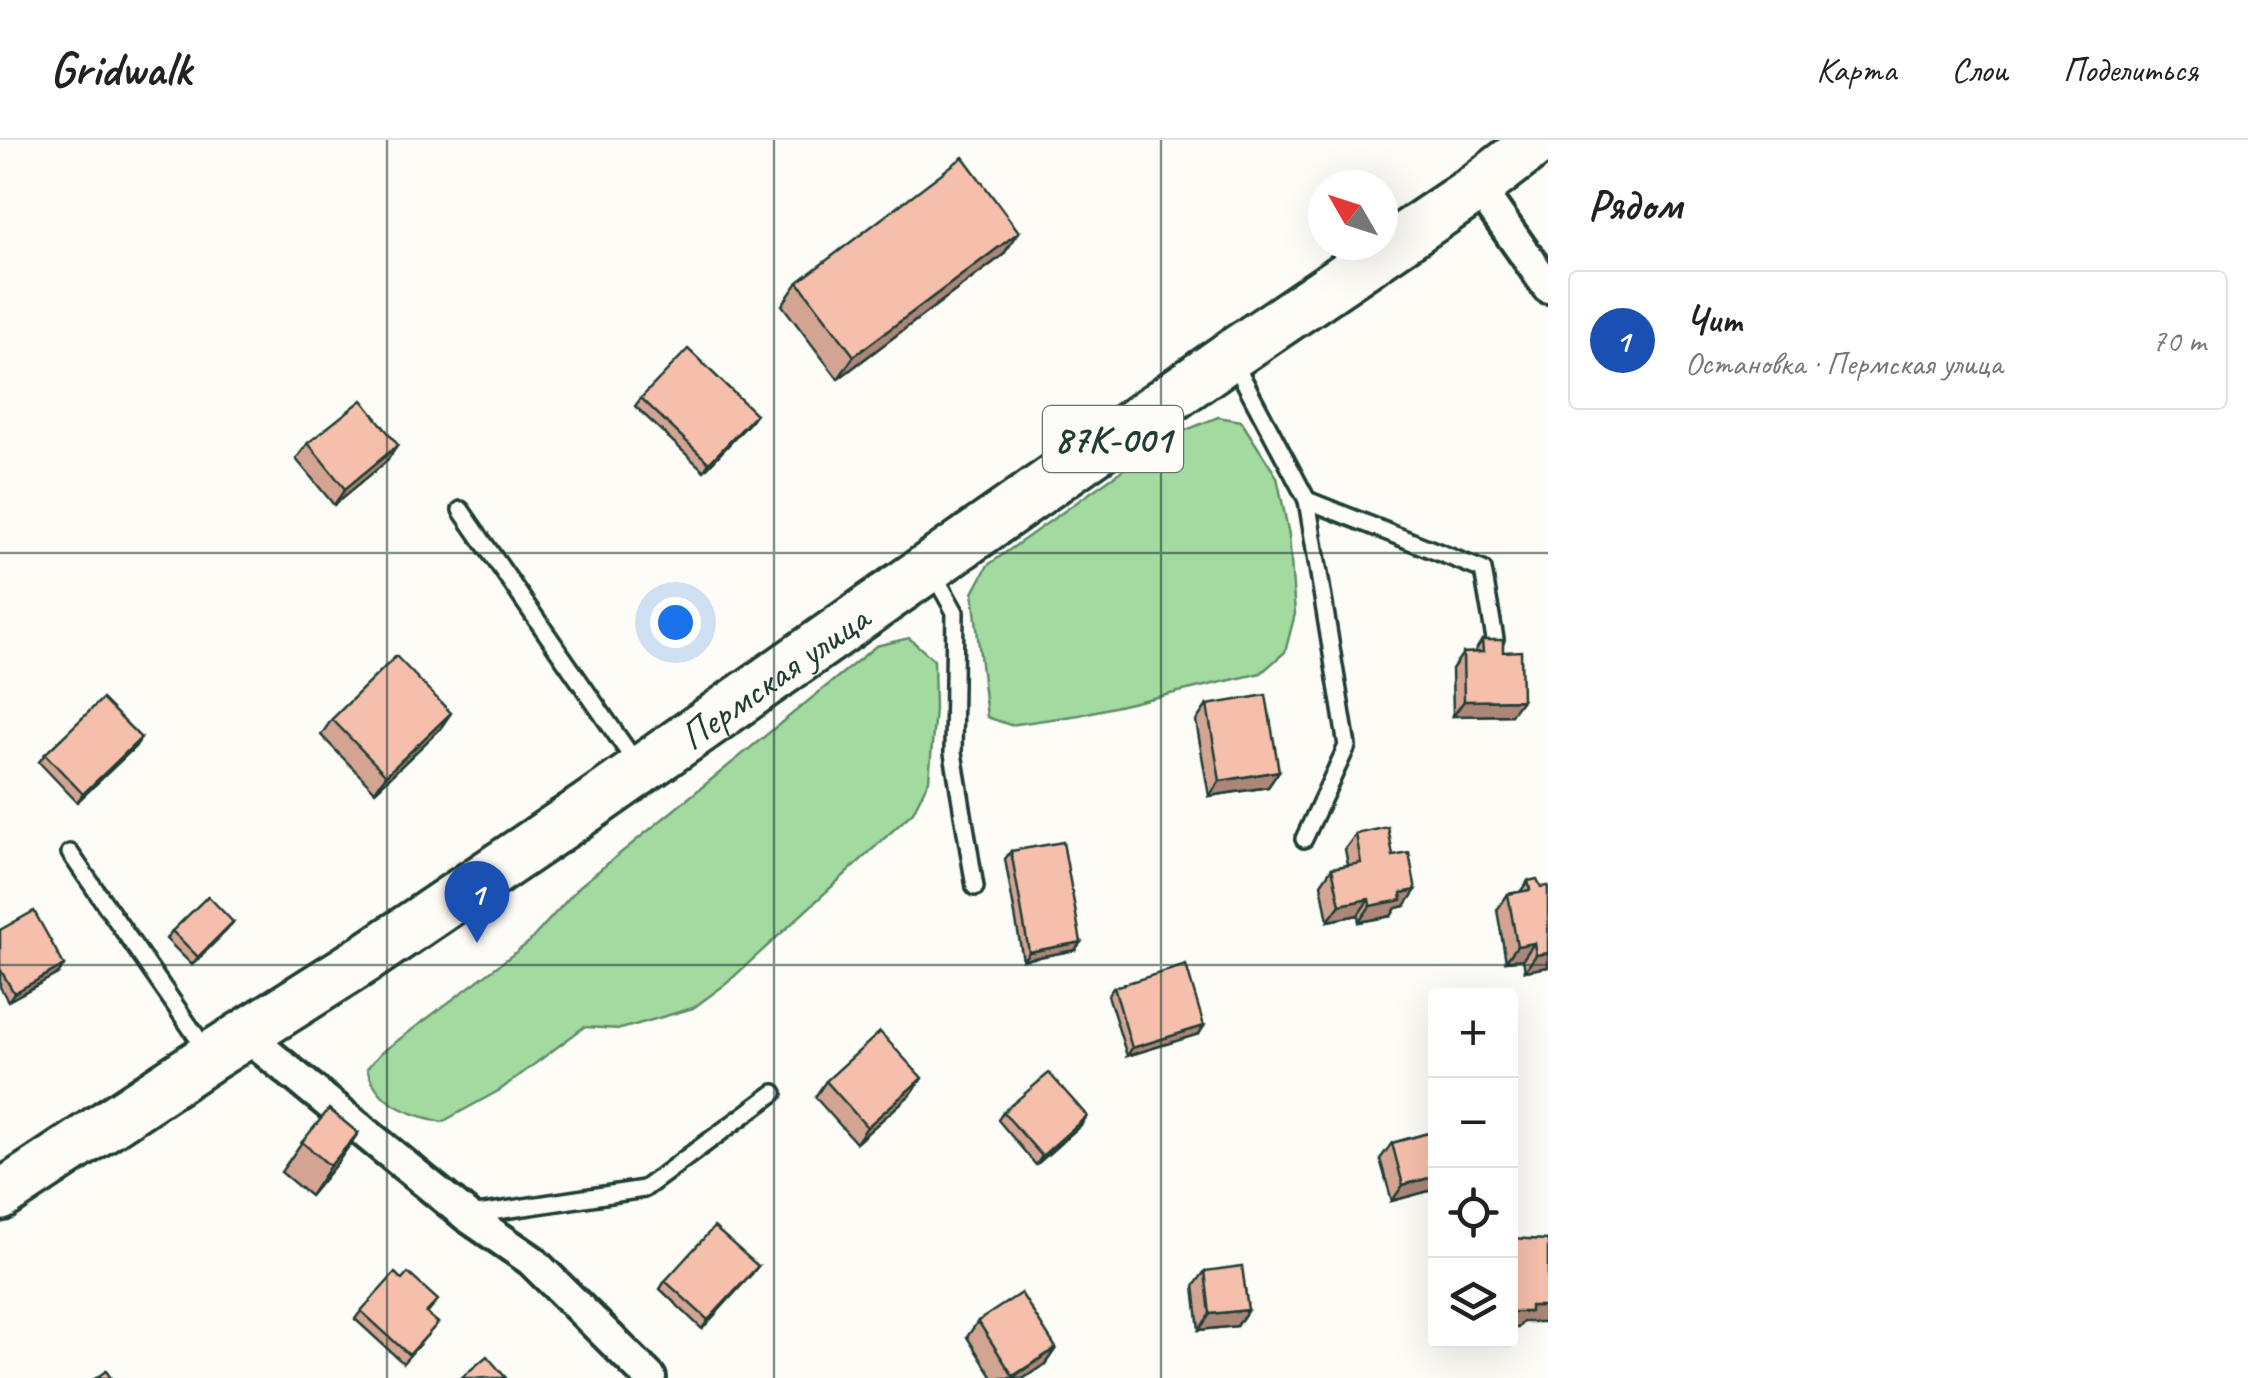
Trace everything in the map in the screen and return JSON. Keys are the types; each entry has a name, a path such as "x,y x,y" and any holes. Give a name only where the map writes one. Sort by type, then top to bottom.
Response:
{"main road":[{"name":"Пермская улица","path":"0,1196 366,958 641,771 1540,140"}],"street":[{"path":"1478,187 1548,288"},
{"path":"228,1045 531,1260 650,1378"}],"lane":[{"path":"1231,356 1307,500 1348,746 1304,838"},
{"path":"1307,500 1483,570 1495,640"},
{"path":"461,510 641,771"},
{"path":"930,567 956,612 952,753 975,887"},
{"path":"70,854 228,1045"},
{"path":"467,1216 644,1189 774,1093"}],"green space":[{"path":"1218,417 1241,421 1277,477 1289,535 1295,614 1285,652 1261,673 1079,715 1010,725 987,717 973,593 988,565 1169,437"},
{"path":"909,638 934,660 935,709 929,780 913,812 727,983 693,1008 621,1029 584,1027 500,1090 442,1122 406,1111 379,1091 367,1068 381,1053 528,943 580,886 876,646"}],"building":[{"path":"963,157 1019,232 854,356 798,282"},
{"path":"688,349 756,414 709,463 641,398"},
{"path":"362,400 398,445 345,489 308,443"},
{"path":"1482,640 1503,640 1503,652 1521,651 1522,700 1464,701 1463,653 1483,652"},
{"path":"396,656 451,713 386,775 332,719"},
{"path":"1266,695 1279,771 1220,781 1207,705"},
{"path":"102,699 141,738 83,794 45,754"},
{"path":"1388,827 1393,856 1409,853 1416,890 1401,893 1402,900 1370,906 1369,899 1340,905 1332,868 1361,863 1356,834"},
{"path":"1063,842 1081,942 1029,952 1011,851"},
{"path":"1537,879 1541,887 1548,886 1548,953 1536,955 1534,943 1517,946 1508,894 1530,890 1528,881"},
{"path":"208,896 233,922 198,957 172,931"},
{"path":"34,911 64,965 14,993 0,969 0,930"},
{"path":"1186,965 1204,1026 1132,1048 1114,987"},
{"path":"880,1032 922,1078 867,1127 826,1081"},
{"path":"1049,1073 1087,1116 1042,1156 1003,1112"},
{"path":"329,1109 358,1133 330,1166 302,1142"},
{"path":"1428,1133 1428,1178 1403,1185 1392,1143"},
{"path":"714,1227 758,1266 708,1320 665,1281"},
{"path":"1518,1238 1548,1240 1548,1306 1530,1306 1530,1312 1518,1312"},
{"path":"1242,1266 1248,1310 1210,1314 1205,1271"},
{"path":"395,1273 402,1280 408,1273 438,1300 426,1313 438,1323 409,1355 361,1311"},
{"path":"1021,1293 1056,1348 1013,1376 978,1321"},
{"path":"487,1356 506,1378 461,1378"}],"place":[{"name":"Чит","path":"477,943"}]}
